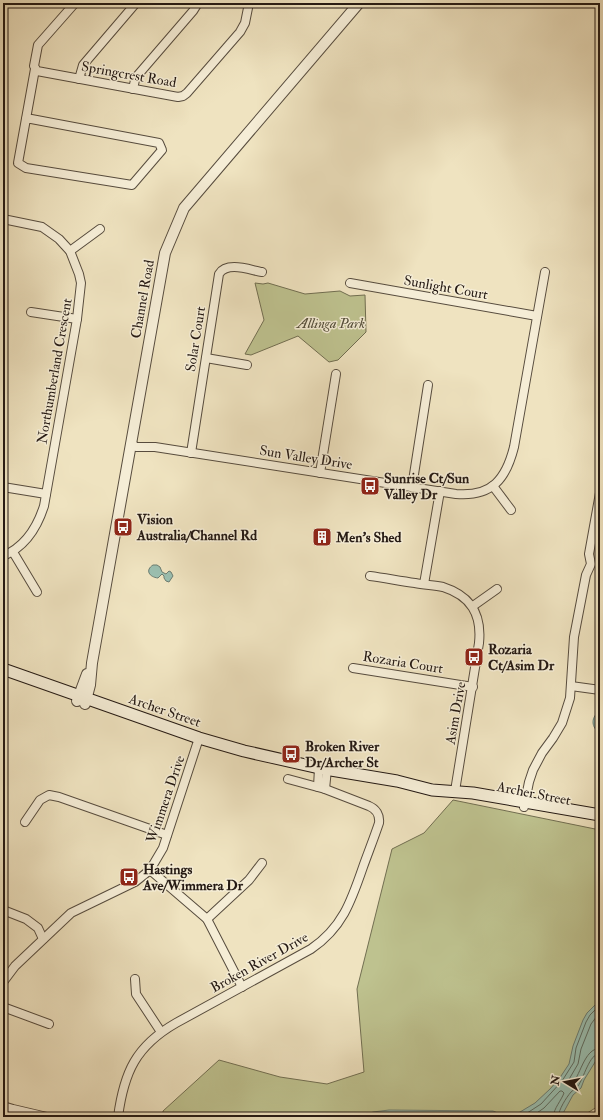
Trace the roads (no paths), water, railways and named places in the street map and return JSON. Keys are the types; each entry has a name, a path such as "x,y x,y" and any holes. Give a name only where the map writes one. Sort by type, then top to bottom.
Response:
{"main road":[{"name":"Archer Street","path":"3,669 34,683 152,725 198,741 248,755 323,769 432,785 456,792 473,792 600,820"},
{"name":"Archer Street","path":"3,676 34,683"},
{"name":"Archer Street","path":"525,804 600,815"}],"street":[{"path":"26,118 159,143 162,150 132,185 26,168 18,163 26,118 35,69 34,60 38,45 75,3"},
{"path":"79,79 83,65 136,3"},
{"path":"133,89 134,80 137,76 194,11 198,3"},
{"name":"Springcrest Road","path":"35,69 41,72 133,89 178,97 183,96 240,32 245,23 249,3"},
{"name":"Channel Road","path":"82,700 92,663 165,253 184,208 359,3"},
{"name":"Northumberland Crescent","path":"3,218 42,227 59,239 70,251 76,263 81,283 77,320 40,520 27,539 13,552 3,556"},
{"path":"70,251 100,229"},
{"name":"Solar Court","path":"190,452 218,278 221,271 226,267 262,272"},
{"name":"Sun Valley Drive","path":"131,444 137,442 155,447 320,473 464,495 474,494 493,486 502,478 510,464 545,272"},
{"name":"Sunlight Court","path":"350,283 537,316"},
{"path":"31,312 77,320"},
{"path":"206,358 247,365"},
{"path":"320,473 336,374"},
{"path":"412,487 428,385"},
{"path":"493,486 511,510"},
{"path":"3,487 46,494"},
{"path":"424,584 440,491"},
{"path":"525,804 533,770 542,753 562,723 567,710 571,686 574,637 586,575 584,563 590,554 600,493"},
{"path":"13,552 37,592"},
{"path":"370,576 442,587 458,594 473,606 498,589"},
{"name":"Asim Drive","path":"456,792 481,629 473,606"},
{"name":"Rozaria Court","path":"353,668 473,687"},
{"path":"571,686 600,690"},
{"name":"Wimmera Drive","path":"3,982 15,966 71,913 135,882 150,870 163,848 198,741"},
{"path":"288,779 321,788 323,769"},
{"name":"Broken River Drive","path":"118,1117 128,1073 140,1052 161,1032 311,949 329,934 344,916 378,826 379,816 373,808 321,788"},
{"path":"25,822 40,800 49,795 59,797 167,835"},
{"path":"207,919 249,880 262,863"},
{"path":"150,870 207,919 242,987"},
{"path":"3,910 26,919 38,928 43,939"},
{"path":"135,979 136,994 161,1032"},
{"path":"3,1007 49,1024"},
{"path":"3,1106 47,1117"}],"water":[{"path":"153,565 160,567 162,572 166,574 169,571 171,572 173,576 169,582 166,581 162,574 158,578 150,575 149,569"},
{"path":"597,713 600,713 600,734 593,724"},
{"path":"600,1000 600,1054 584,1080 581,1088 573,1095 561,1117 360,1117 373,1112 389,1110 493,1111 505,1116 515,1115 535,1103 559,1079 569,1064 573,1046 583,1020 587,1013"}],"place":[{"name":"Sunrise Ct/Sun Valley Dr","path":"370,486"},
{"name":"Vision Australia/Channel Rd","path":"123,527"},
{"name":"Men's Shed","path":"322,537"},
{"name":"Rozaria Ct/Asim Dr","path":"474,657"},
{"name":"Broken River Dr/Archer St","path":"291,754"},
{"name":"Hastings Ave/Wimmera Dr","path":"129,877"}],"park label":[{"name":"Allinga Park","path":"331,323"}]}
